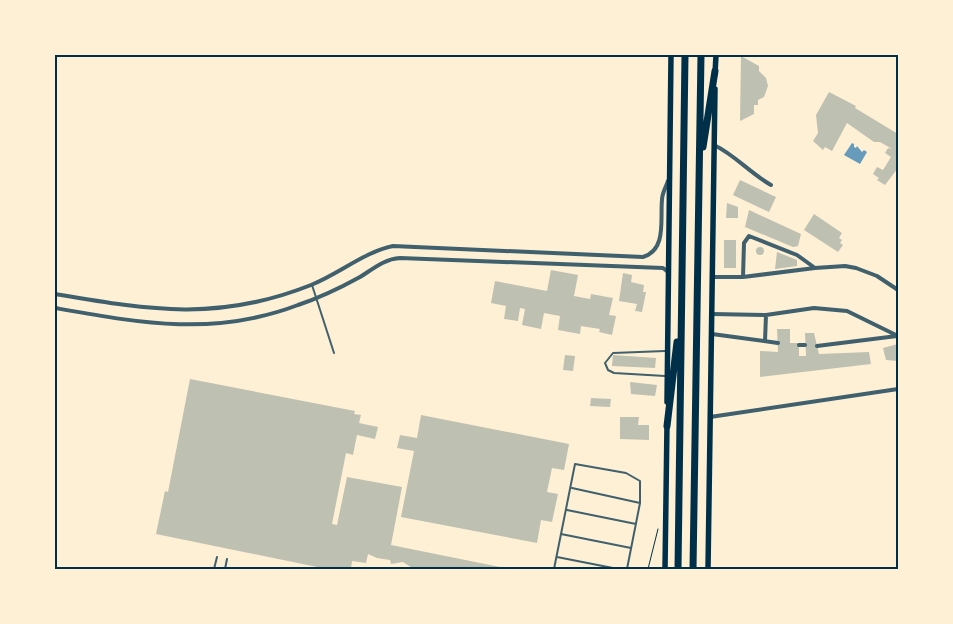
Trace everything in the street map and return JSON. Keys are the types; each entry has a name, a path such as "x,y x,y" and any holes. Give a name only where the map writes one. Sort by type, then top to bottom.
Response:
{"highway":[{"path":"678,569 685,55"},
{"path":"693,569 701,55"},
{"path":"699,172 715,70"},
{"path":"667,426 682,310"}],"main road":[{"path":"665,569 672,55"},
{"path":"708,569 716,55"}],"street":[{"path":"714,145 727,151 754,176 771,185"},
{"path":"55,294 143,309 207,310 271,298 312,285 376,251 393,246 646,256 653,252 660,241 662,197 670,174"},
{"path":"743,277 744,243 749,236 797,255 815,268"},
{"path":"55,308 141,323 208,325 241,321 296,306 360,277 384,262 400,258 663,268 668,275"},
{"path":"713,277 743,277 845,266 877,276 898,290"},
{"path":"712,314 766,315 814,308 847,311 898,336"},
{"path":"765,341 766,315"},
{"path":"712,334 778,343"},
{"path":"817,346 898,336"},
{"path":"800,345 805,345"},
{"path":"710,417 898,388"}],"lane":[{"path":"312,285 318,297 334,353"},
{"path":"667,376 614,373 608,370 606,364 613,353 668,350"},
{"path":"554,569 575,464 626,473 640,481 640,502 627,569"},
{"path":"570,487 640,502"},
{"path":"566,510 636,524"},
{"path":"561,534 631,548"},
{"path":"214,569 217,557"},
{"path":"557,557 618,569"},
{"path":"225,569 227,559"}],"path":[{"path":"648,569 649,556 658,527"}],"water":[{"path":"852,143 854,147 856,148 857,146 862,152 864,150 867,152 860,164 844,155"}],"building":[{"path":"741,56 759,66 759,71 766,78 768,86 764,97 758,100 758,105 754,105 754,114 740,121"},
{"path":"829,92 856,106 855,108 898,134 898,168 885,185 877,180 879,178 873,174 877,167 883,170 891,157 885,153 888,148 892,149 880,142 874,142 847,123 832,151 825,147 823,150 813,141 818,133 816,115"},
{"path":"740,180 776,197 769,212 733,195"},
{"path":"727,203 738,207 738,218 726,218"},
{"path":"749,210 801,234 798,246 793,247 745,227"},
{"path":"814,214 842,233 839,238 842,240 840,243 843,245 838,252 804,230"},
{"path":"724,240 736,240 736,268 724,268"},
{"path":"760,247 764,251 760,255 756,251"},
{"path":"777,252 797,260 797,266 775,269"},
{"path":"551,270 578,275 574,296 590,299 591,294 613,298 609,315 616,316 612,335 599,332 600,329 581,326 580,334 558,330 560,316 544,313 541,329 522,325 525,309 520,308 518,321 504,319 506,306 491,303 495,281 547,291"},
{"path":"623,273 632,275 631,282 644,285 643,292 646,292 642,312 635,311 637,304 619,301"},
{"path":"777,329 790,329 790,343 799,343 799,356 806,356 805,333 814,333 819,354 869,352 871,364 760,377 760,351 778,352"},
{"path":"898,344 898,361 886,360 883,348"},
{"path":"565,355 575,356 573,371 563,370"},
{"path":"613,355 656,358 655,368 612,366"},
{"path":"190,379 355,411 354,414 361,415 359,423 378,427 375,439 357,435 353,455 346,453 332,524 337,525 347,477 402,487 391,545 510,569 414,569 403,562 391,564 390,560 368,554 366,563 352,561 351,569 327,569 156,534 165,491 168,492"},
{"path":"630,382 657,385 655,396 631,394"},
{"path":"591,398 611,399 610,407 590,406"},
{"path":"421,415 569,444 564,470 552,468 547,492 558,494 552,522 541,520 537,543 401,517 414,451 397,448 400,435 417,438"},
{"path":"620,417 639,417 638,425 649,425 649,440 620,439"}]}
